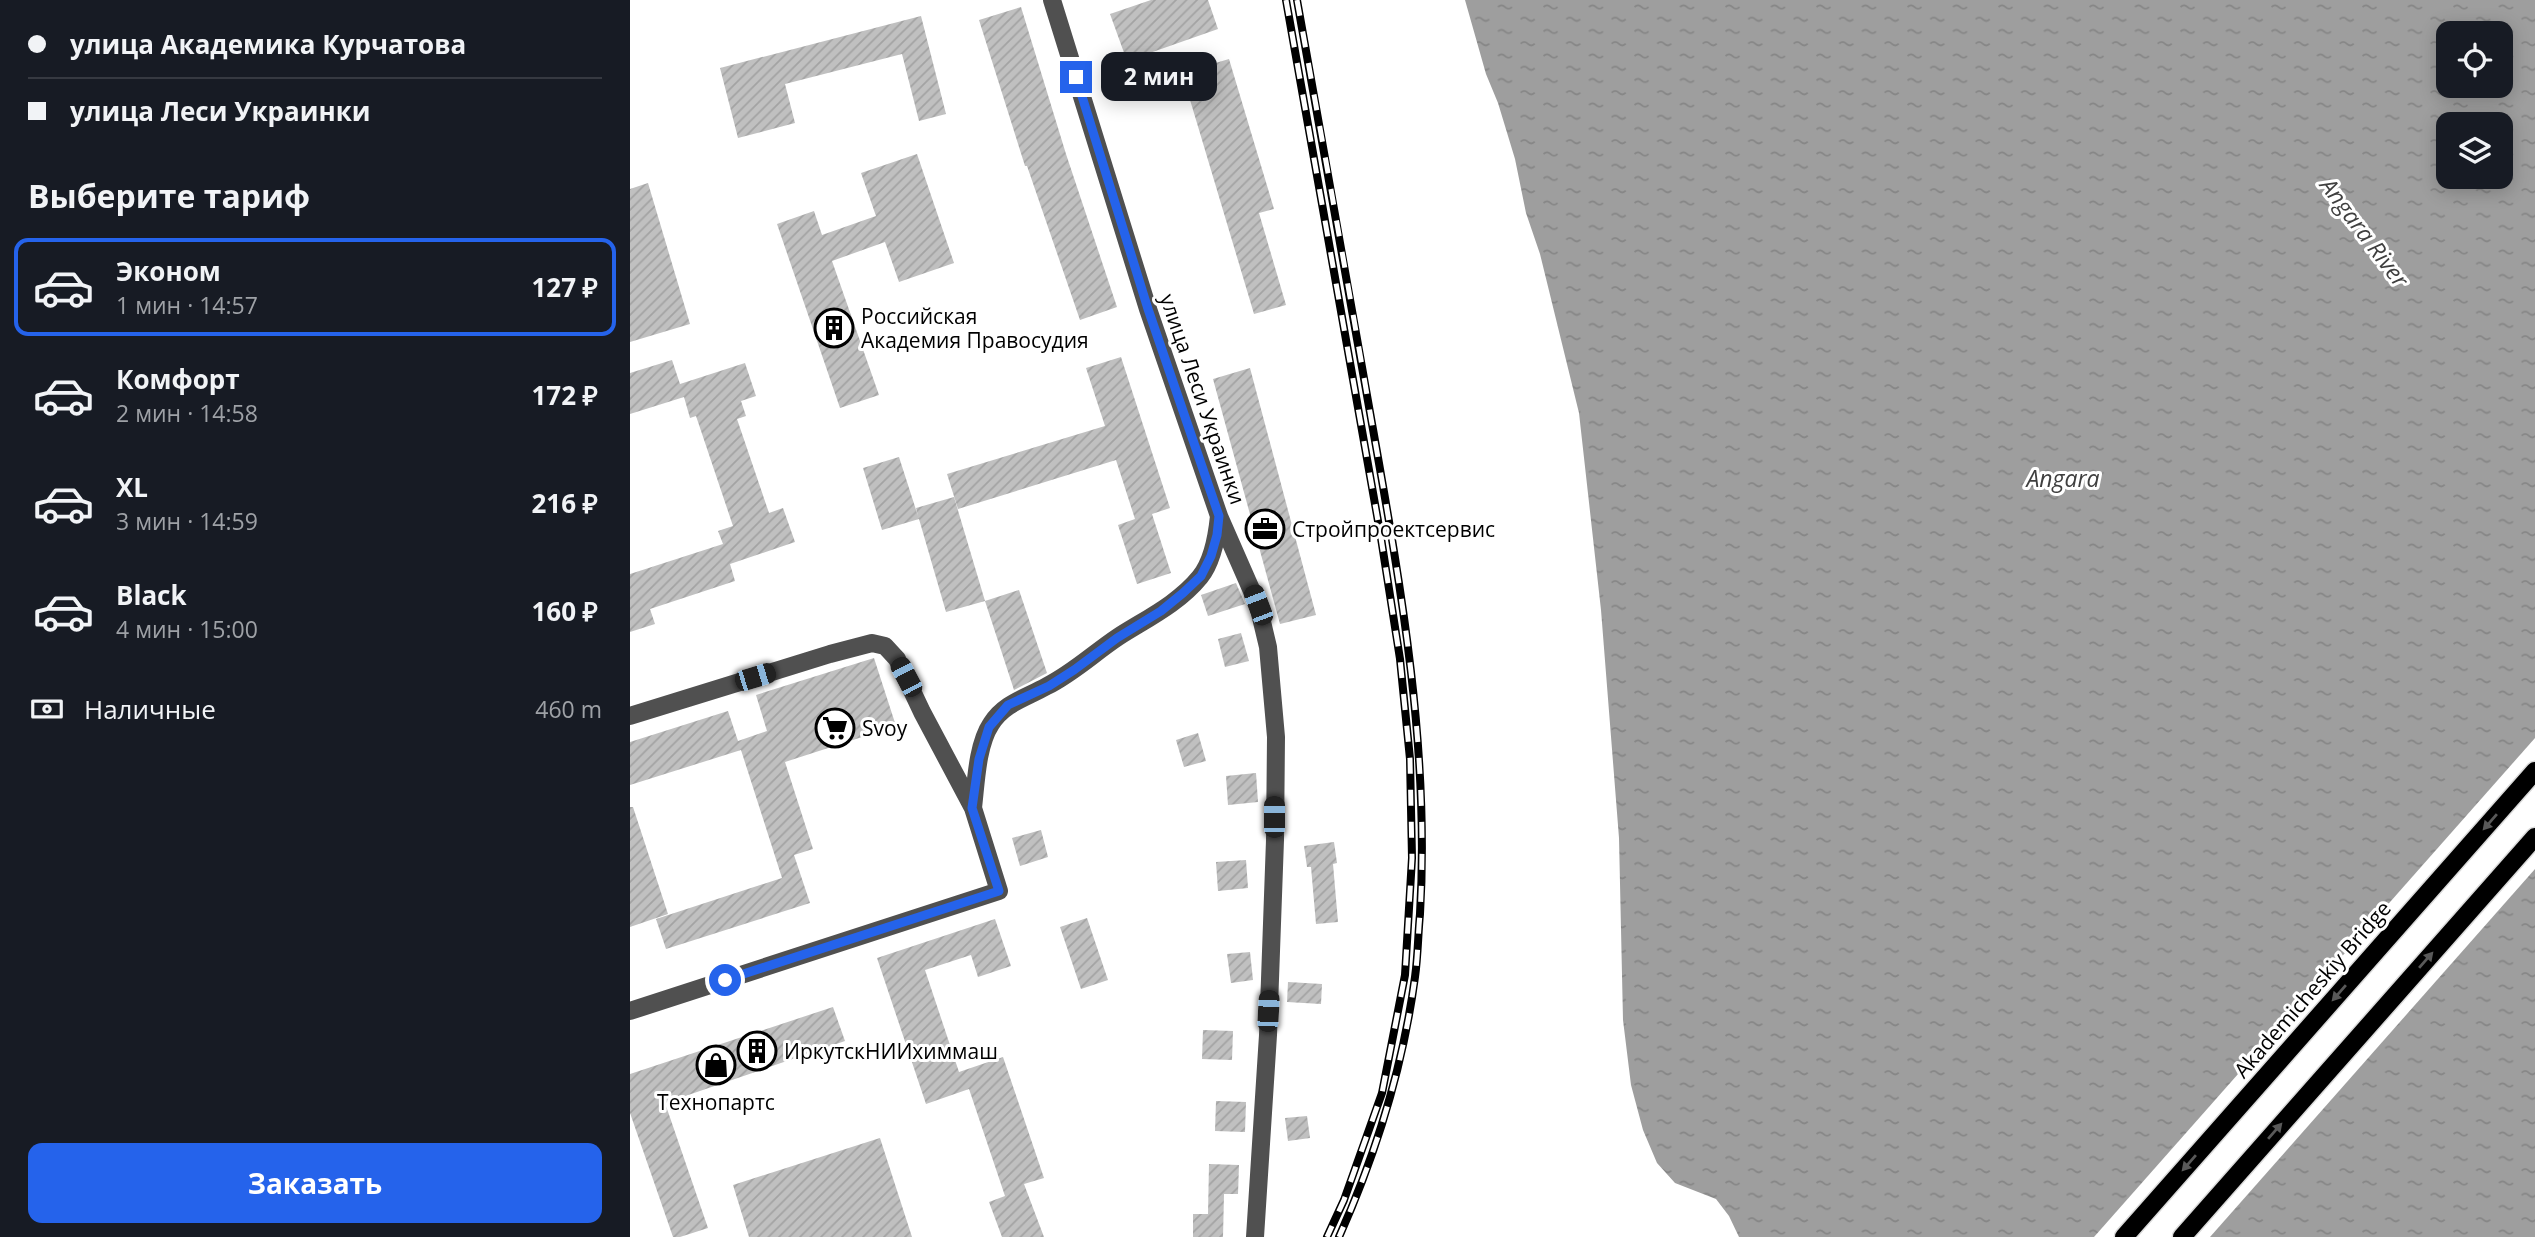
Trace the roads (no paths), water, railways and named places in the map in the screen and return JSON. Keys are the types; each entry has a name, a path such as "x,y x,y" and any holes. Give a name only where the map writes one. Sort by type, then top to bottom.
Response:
{"main road":[{"name":"Akademicheskiy Bridge","path":"2123,1237 2535,771"},
{"path":"2182,1237 2535,837"}],"street":[{"name":"улица Леси Украинки","path":"1052,0 1148,309 1219,516 1258,605 1268,647 1276,737 1268,1035 1255,1237"},
{"path":"972,808 979,759 989,727 1000,712 1008,705 1049,686 1074,670 1183,593 1201,576 1211,556 1219,516"},
{"path":"630,716 830,654 872,643 884,646 897,659 972,808 999,891 630,1011"}],"water":[{"name":"Angara","path":"1465,0 2535,0 2535,1237 1739,1237 1729,1216 1716,1199 1675,1183 1657,1163 1643,1130 1631,1085 1623,1020 1619,838 1601,610 1579,413 1540,254 1526,213 1515,159 1486,74"}],"railway":[{"path":"1286,0 1381,538 1400,659 1410,759 1412,858 1405,975 1382,1093 1344,1200 1327,1237"},
{"path":"1297,0 1402,603 1417,726 1421,789 1420,914 1410,1011 1376,1142 1339,1237"}],"place":[{"name":"Российская Академия Правосудия","path":"834,328"},
{"name":"Стройпроектсервис","path":"1265,529"},
{"name":"Svoy","path":"835,728"},
{"name":"ИркутскНИИхиммаш","path":"757,1051"},
{"name":"Технопартс","path":"716,1065"}],"water label":[{"name":"Angara River","path":"2365,232"}]}
